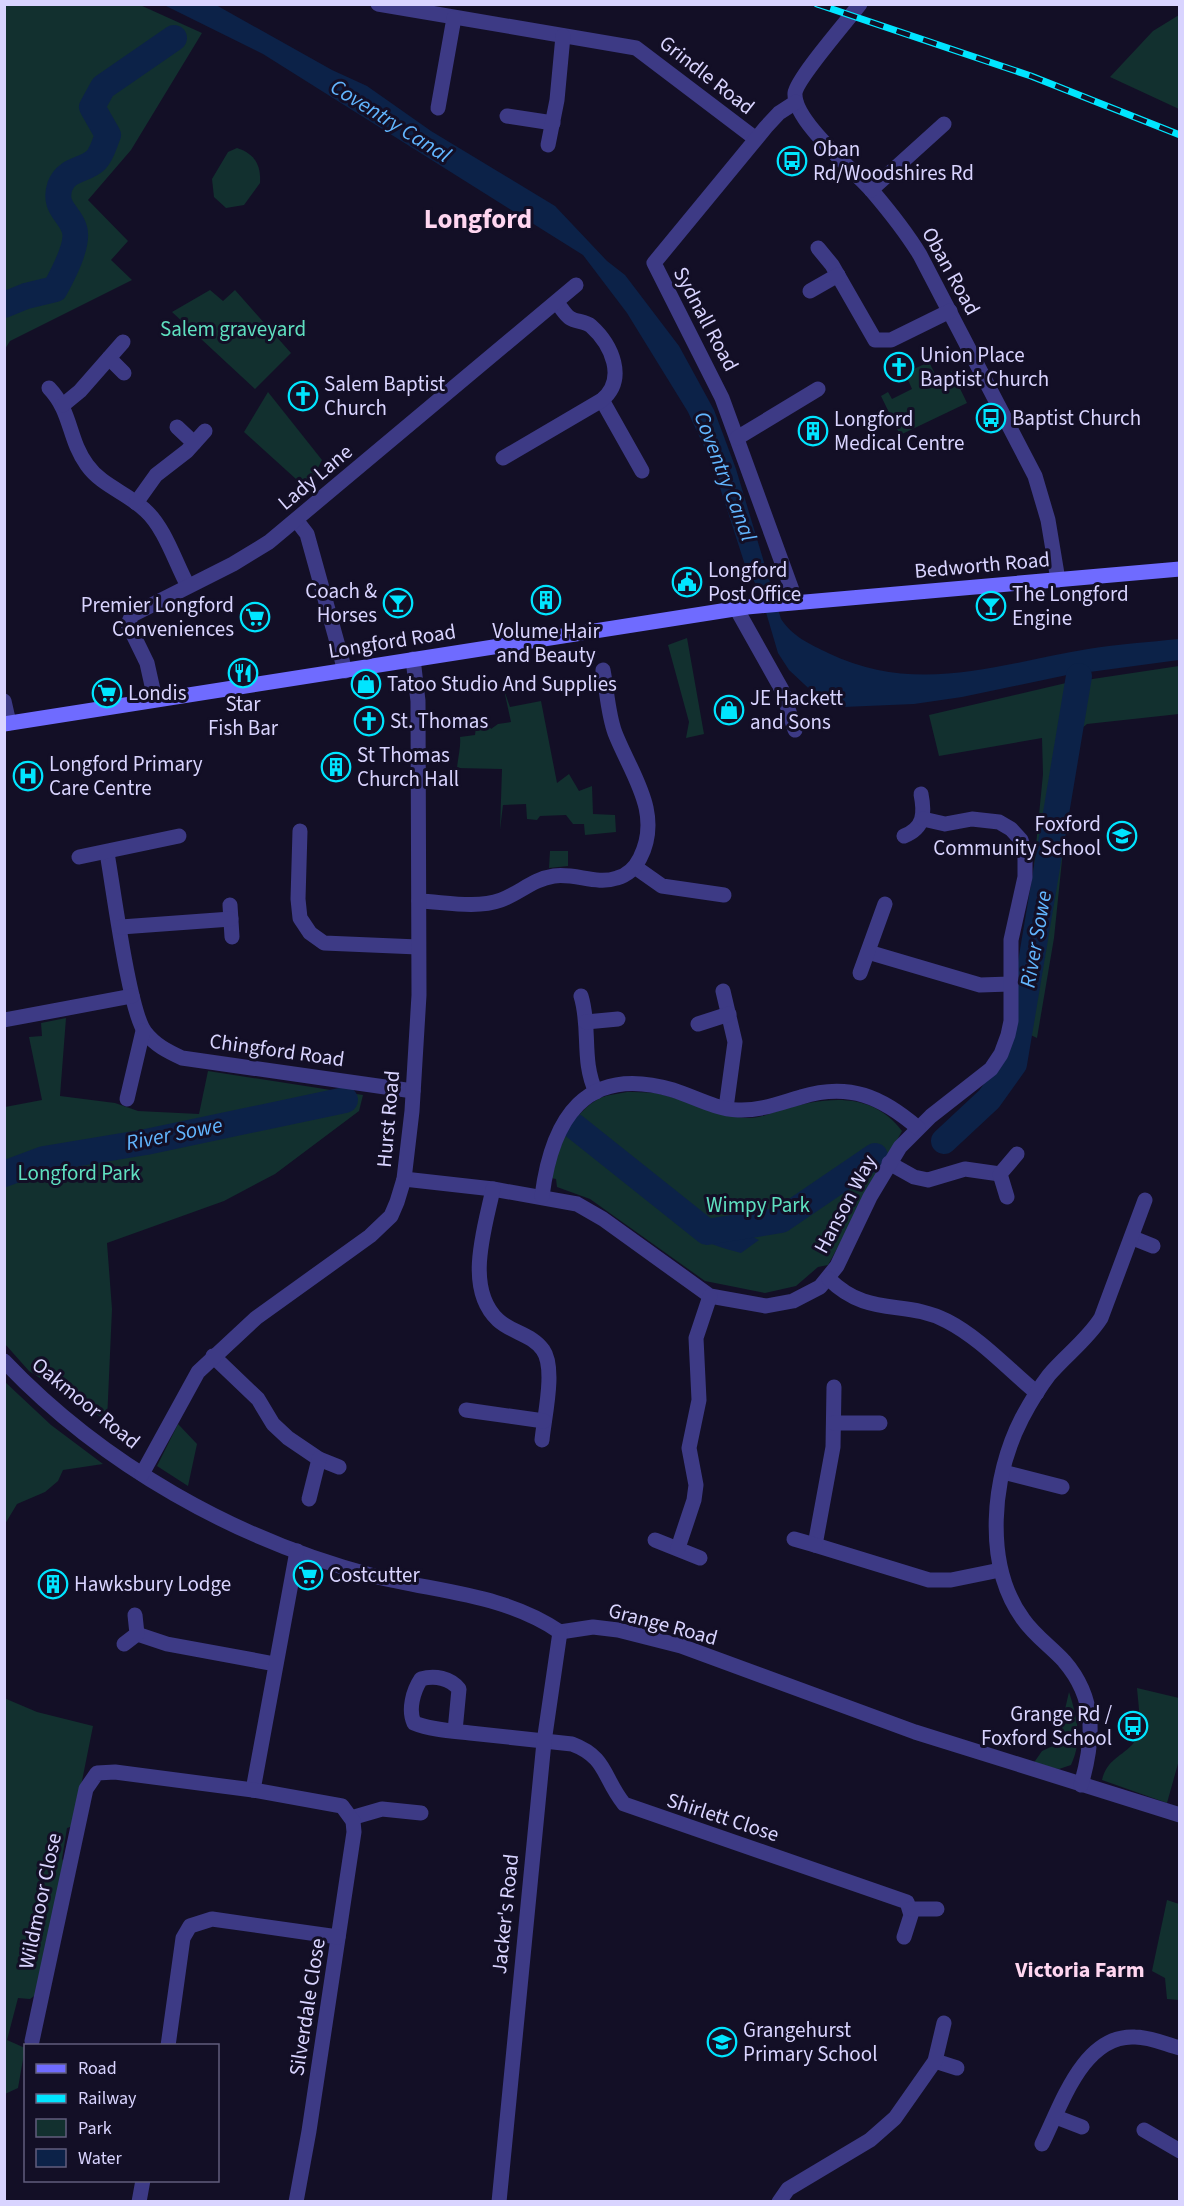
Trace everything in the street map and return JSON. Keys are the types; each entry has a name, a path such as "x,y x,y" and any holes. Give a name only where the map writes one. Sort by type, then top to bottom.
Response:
{"main road":[{"name":"Bedworth Road","path":"791,601 1179,568"},
{"name":"Longford Road","path":"7,723 791,601"}],"street":[{"name":"Grindle Road","path":"378,4 642,51 756,139"},
{"path":"796,102 798,84 858,8"},
{"path":"438,108 454,18"},
{"path":"548,145 553,123 563,36"},
{"name":"Sydnall Road","path":"791,601 723,398 654,263 779,112 796,102"},
{"name":"Oban Road","path":"796,102 801,113 871,190 909,237 950,311 1035,476 1048,520 1058,580"},
{"path":"507,116 553,123"},
{"path":"871,190 944,124"},
{"path":"818,248 838,275 870,334 879,342 891,340 950,311"},
{"path":"810,291 838,275"},
{"name":"Lady Lane","path":"155,699 147,663 131,631 128,620 132,615 242,560 297,521 576,285"},
{"path":"503,458 602,400 609,394 615,381 616,367 613,356 592,327 570,318 557,303"},
{"path":"63,405 123,342"},
{"path":"109,358 124,373"},
{"path":"49,388 63,405 73,440 85,463 100,481 136,502 153,520 188,586"},
{"path":"737,438 818,388"},
{"path":"602,400 642,471"},
{"path":"177,427 194,443"},
{"path":"136,502 156,475 206,431"},
{"path":"297,521 307,534 345,671"},
{"path":"742,608 782,690 795,730"},
{"name":"Hurst Road","path":"142,1474 184,1393 198,1372 256,1318 370,1236 391,1215 404,1179 413,1091 419,995 418,701 413,659"},
{"path":"419,902 485,904 509,896 522,887 545,878 568,874 606,881 619,878 636,867 647,837 646,802 614,731 603,670"},
{"path":"4,701 7,723"},
{"path":"904,837 918,828 923,819 921,794"},
{"name":"Hanson Way","path":"404,1179 542,1196 577,1204 591,1211 710,1296 753,1305 781,1304 807,1294 829,1279 889,1163 918,1128 980,1080 1001,1054 1011,1021 1011,940 1027,864 1021,840 1011,829 999,822 972,819 945,824 923,819"},
{"path":"300,831 298,899 300,918 310,933 324,943 418,947"},
{"path":"78,857 107,853 179,836"},
{"name":"Chingford Road","path":"107,853 132,996 143,1030 160,1048 182,1058 413,1091"},
{"path":"636,867 662,886 724,895"},
{"path":"860,973 885,904"},
{"path":"121,927 231,912 232,937"},
{"path":"868,952 966,982 990,985 1010,984"},
{"path":"723,991 735,1042 726,1108"},
{"path":"4,1020 132,996"},
{"path":"581,996 586,1022 587,1066 596,1092"},
{"path":"698,1024 729,1014"},
{"path":"586,1022 618,1019"},
{"path":"128,1099 143,1030"},
{"path":"542,1196 548,1158 562,1122 580,1102 596,1092 620,1085 651,1085 726,1108 757,1109 819,1092 849,1092 882,1101 918,1128"},
{"path":"1000,1174 1017,1154"},
{"path":"889,1163 914,1177 928,1180 965,1169 1000,1174"},
{"path":"1000,1174 1007,1197"},
{"path":"493,1189 485,1228 480,1288 487,1308 500,1321 531,1337 544,1351 549,1370 542,1440"},
{"path":"1081,1785 1092,1743 1092,1726 1084,1692 1064,1662 1023,1620 1006,1588 1000,1570 997,1531 1004,1472 1021,1420 1048,1376 1090,1334 1101,1318 1133,1238 1145,1200"},
{"path":"1133,1238 1153,1245"},
{"path":"829,1279 844,1293 870,1305 916,1311 947,1321 964,1331 1036,1393"},
{"path":"678,1548 694,1500 696,1485 689,1449 699,1400 696,1338 710,1296"},
{"path":"213,1356 258,1399 273,1424 319,1459 339,1467"},
{"name":"Oakmoor Road","path":"4,1361 45,1402 142,1474"},
{"path":"815,1545 833,1447 834,1387"},
{"path":"466,1410 544,1421"},
{"path":"834,1423 880,1423"},
{"path":"309,1499 319,1459"},
{"path":"1004,1472 1062,1487"},
{"path":"142,1474 222,1519 297,1551 375,1576 503,1604 536,1615 560,1632"},
{"path":"794,1539 929,1580 951,1580 1000,1570"},
{"path":"655,1540 700,1558"},
{"path":"297,1551 253,1790 336,1803 342,1806 351,1818 382,1809 421,1813"},
{"path":"135,1615 137,1634"},
{"name":"Grange Road","path":"560,1632 593,1627 618,1630 681,1646 915,1732 1179,1815"},
{"name":"Jacker's Road","path":"499,2202 544,1742 560,1632"},
{"path":"137,1634 166,1644 275,1664"},
{"path":"124,1644 137,1634"},
{"name":"Shirlett Close","path":"455,1731 572,1744 596,1756 613,1790 624,1804 900,1898 908,1902 911,1909"},
{"name":"Wildmoor Close","path":"32,2041 86,1789 97,1773 115,1772 253,1790"},
{"name":"Silverdale Close","path":"296,2202 339,1937 354,1832 351,1818"},
{"path":"904,1937 911,1909 937,1909"},
{"path":"168,2044 183,1938 190,1926 212,1919 339,1937"},
{"path":"778,2202 788,2189 870,2140 895,2118 935,2061 944,2023"},
{"path":"1042,2145 1081,2069 1092,2053 1104,2043 1119,2038 1135,2037 1179,2048"},
{"path":"935,2061 957,2068"},
{"path":"1056,2116 1082,2127"},
{"path":"1144,2130 1177,2144"},
{"path":"139,2202 143,2182"}],"green space":[{"path":"5,4 140,5 202,33 131,150 88,200 128,241 111,260 132,280 10,341 5,349"},
{"path":"1179,15 1179,109 1110,77 1153,31"},
{"path":"237,148 248,153 256,161 260,183 244,205 226,208 214,197 212,179 228,152"},
{"name":"Salem graveyard","path":"210,290 223,301 235,290 291,353 255,389 172,312"},
{"path":"929,362 938,380 950,375 951,370 967,403 900,435 881,396 888,392 892,399 912,389 905,373"},
{"name":"Salem graveyard","path":"268,392 322,460 307,489 244,432"},
{"path":"687,638 704,734 686,738 689,722 668,645"},
{"path":"1179,666 1179,714 1087,724 1075,734 1054,938 1037,1038 1018,1029 1043,774 1042,738 939,756 929,715 1066,683"},
{"path":"504,690 510,707 541,701 557,783 569,774 579,791 592,786 593,814 615,815 616,832 585,835 584,824 573,824 566,815 540,816 537,820 527,819 526,804 503,805 500,830 502,769 457,768 460,737 475,735 476,727 487,722 491,729 498,724 511,722"},
{"path":"550,851 568,851 568,866 549,868"},
{"name":"Longford Park","path":"66,1018 60,1096 115,1103 138,1111 199,1114 208,1071 363,1095 359,1111 275,1174 224,1201 107,1243 112,1309 107,1421 29,1371 5,1344 5,1107 42,1100 29,1037 42,1036 41,1023"},
{"name":"Wimpy Park","path":"627,1092 655,1093 724,1115 748,1118 816,1102 848,1100 877,1109 890,1118 902,1131 828,1265 818,1267 796,1286 765,1293 705,1281 590,1199 557,1187 556,1179 551,1178 561,1145 571,1125 586,1108 598,1099"},
{"path":"4,1381 51,1425 103,1464 63,1470 58,1481 45,1492 17,1504 5,1524"},
{"path":"178,1424 197,1444 188,1486 157,1466"},
{"path":"1137,1688 1179,1698 1179,1760 1167,1803 1102,1780 1110,1764 1136,1740 1139,1726"},
{"path":"1069,1692 1078,1728 1077,1747 1071,1765 1059,1769 1033,1764 1042,1751 1057,1744"},
{"path":"4,1698 37,1712 93,1726 73,1826 67,1828 62,1859 65,1863 37,1994 30,1999 18,1998 7,2040 24,2048 18,2088 5,2094"},
{"path":"1167,1900 1179,1904 1179,2000 1167,1999 1165,1978 1152,1971"}],"water":[{"name":"Coventry Canal","path":"164,5 216,5 332,70 367,86 431,131 555,206 607,261 625,275 679,346 714,410 736,469 781,619 802,639 828,653 861,666 894,673 926,675 990,668 1100,647 1179,639 1179,660 1067,675 962,697 914,704 843,707 819,698 789,670 778,653 760,592 745,565 713,466 688,412 627,313 583,255 263,54"},
{"path":"681,1210 722,1222 759,1240 741,1253 711,1244 693,1229"}],"waterway":[{"name":"River Sowe","path":"4,305 26,296 55,289 75,242 72,223 60,205 58,193 60,186 67,176 96,160 108,135 92,107 103,87 174,38"},
{"name":"River Sowe","path":"944,1141 989,1099 1014,1064 1079,676"},
{"name":"River Sowe","path":"4,1174 44,1159 146,1142 345,1100"},
{"name":"River Sowe","path":"574,1126 707,1232 781,1220 875,1156"}],"railway":[{"path":"817,4 1031,76 1180,135"}],"place":[{"name":"Oban Rd/Woodshires Rd","path":"792,161"},
{"name":"Union Place Baptist Church","path":"899,367"},
{"name":"Salem Baptist Church","path":"303,396"},
{"name":"Baptist Church","path":"991,418"},
{"name":"Longford Medical Centre","path":"813,431"},
{"name":"Longford Post Office","path":"687,582"},
{"name":"Volume Hair and Beauty","path":"546,600"},
{"name":"Coach & Horses","path":"398,603"},
{"name":"The Longford Engine","path":"991,606"},
{"name":"Premier Longford Conveniences","path":"255,617"},
{"name":"Star Fish Bar","path":"243,673"},
{"name":"Tatoo Studio And Supplies","path":"366,684"},
{"name":"Londis","path":"107,693"},
{"name":"JE Hackett and Sons","path":"729,710"},
{"name":"St. Thomas","path":"369,721"},
{"name":"St Thomas Church Hall","path":"336,767"},
{"name":"Longford Primary Care Centre","path":"28,776"},
{"name":"Foxford Community School","path":"1122,836"},
{"name":"Costcutter","path":"308,1575"},
{"name":"Hawksbury Lodge","path":"53,1584"},
{"name":"Grange Rd / Foxford School","path":"1133,1726"},
{"name":"Grangehurst Primary School","path":"722,2042"}],"district":[{"name":"Longford","path":"478,219"},
{"name":"Victoria Farm","path":"1080,1969"}]}
